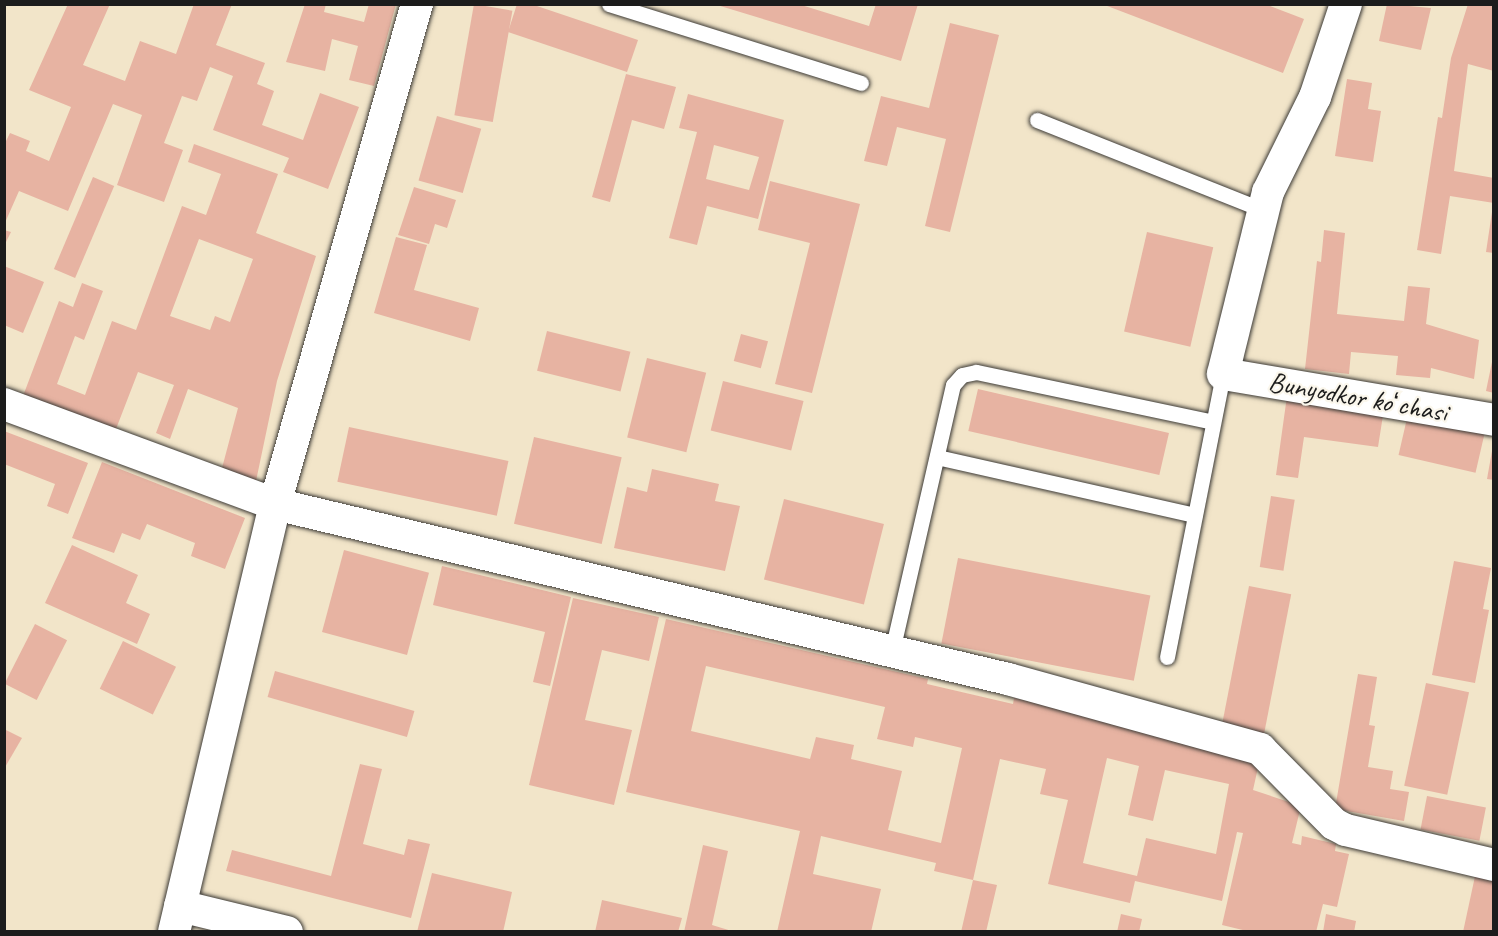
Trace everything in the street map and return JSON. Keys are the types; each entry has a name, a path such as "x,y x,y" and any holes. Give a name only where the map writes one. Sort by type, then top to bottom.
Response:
{"street":[{"path":"287,932 177,919 275,504 417,4"},
{"path":"1223,374 1268,192 1315,97 1346,4"},
{"name":"Bunyodkor koʻchasi","path":"1223,374 1494,420"},
{"path":"4,404 275,504 1008,679 1260,749 1334,824 1346,830 1494,865"}],"lane":[{"path":"609,4 861,83"},
{"path":"1037,120 1263,210"},
{"path":"892,651 953,385 962,375 976,372 1213,422"},
{"path":"1167,657 1223,374"},
{"path":"937,457 1195,515"}],"building":[{"path":"68,4 110,4 83,65 125,81 140,41 176,54 194,4 232,4 216,45 265,63 257,84 274,91 262,125 303,140 320,93 359,107 328,189 283,172 289,158 213,130 233,76 210,67 197,101 182,96 164,143 183,150 164,202 117,185 142,115 113,104 68,211 19,191 4,225 4,145 10,133 30,141 26,151 49,161 71,107 29,90"},
{"path":"305,4 326,4 324,12 364,22 369,4 396,4 374,86 349,80 358,46 332,39 325,71 286,62"},
{"path":"474,4 512,11 493,122 454,115"},
{"path":"517,4 531,4 638,40 627,72 508,32"},
{"path":"798,4 869,26 876,4 918,4 901,61 717,5"},
{"path":"1102,4 1265,4 1304,19 1283,73"},
{"path":"1387,4 1431,8 1421,50 1379,41"},
{"path":"1468,4 1494,4 1494,71 1468,64 1454,171 1494,178 1494,203 1450,196 1441,254 1417,250 1438,117 1442,118 1451,58"},
{"path":"950,23 999,35 950,232 925,226 946,139 897,127 887,166 864,161 881,96 929,108"},
{"path":"626,74 676,87 664,129 632,120 610,202 592,197"},
{"path":"1347,79 1372,83 1368,109 1381,111 1373,162 1335,156"},
{"path":"688,94 784,120 758,219 707,206 697,245 669,238 697,132 679,128","holes":["714,145 759,157 749,190 706,179"]},
{"path":"437,116 481,129 463,193 419,180"},
{"path":"194,144 278,174 256,233 316,256 277,381 256,481 222,468 238,408 188,389 170,439 156,433 174,385 138,372 116,429 23,396 59,301 73,307 82,283 103,291 84,340 75,336 57,384 85,395 112,321 136,330 182,206 206,215 221,174 188,162","holes":["199,239 253,259 230,322 215,316 210,330 170,316"]},
{"path":"93,177 114,186 75,278 54,269"},
{"path":"770,181 860,204 812,393 775,384 810,243 758,230"},
{"path":"414,187 456,200 447,228 435,224 429,244 398,235"},
{"path":"1492,212 1494,212 1494,253 1486,252"},
{"path":"4,230 11,232 4,246"},
{"path":"1324,230 1345,233 1337,314 1404,321 1408,286 1430,288 1426,324 1479,340 1474,379 1431,368 1430,378 1396,375 1398,356 1351,352 1349,374 1305,369 1317,261 1321,262"},
{"path":"1147,232 1213,247 1190,347 1124,331"},
{"path":"396,237 427,245 414,290 479,308 470,341 374,313"},
{"path":"4,266 44,282 23,333 4,325"},
{"path":"547,331 630,352 621,392 537,371"},
{"path":"741,334 768,341 761,368 734,361"},
{"path":"647,358 706,373 686,452 627,438"},
{"path":"1492,362 1494,362 1494,393 1486,391"},
{"path":"723,381 804,401 791,451 711,430"},
{"path":"978,389 1169,433 1159,475 968,431"},
{"path":"1287,396 1384,409 1378,447 1304,437 1298,478 1276,475"},
{"path":"1408,414 1485,432 1476,473 1399,455"},
{"path":"349,427 508,461 497,516 337,482"},
{"path":"4,431 88,463 68,514 47,506 55,484 4,464"},
{"path":"534,437 622,457 602,544 514,524"},
{"path":"1492,451 1494,451 1494,480 1487,479"},
{"path":"102,462 245,518 225,569 191,556 195,543 147,524 140,540 122,533 114,553 72,538"},
{"path":"652,469 719,484 715,501 740,506 725,571 614,548 627,487 647,492"},
{"path":"1271,496 1295,500 1283,571 1260,567"},
{"path":"784,499 884,524 864,604 764,580"},
{"path":"72,545 138,575 126,603 150,614 137,644 45,603"},
{"path":"344,550 429,573 407,655 322,632"},
{"path":"958,558 1150,595 1134,681 941,643"},
{"path":"1454,561 1491,568 1483,609 1489,610 1475,683 1432,675"},
{"path":"442,566 571,597 550,686 533,682 545,632 433,605"},
{"path":"1249,586 1291,594 1263,739 1221,730"},
{"path":"573,598 659,617 649,661 602,650 585,720 632,730 614,805 529,785"},
{"path":"666,619 928,679 927,684 1013,704 1014,698 1261,754 1253,790 1301,806 1292,843 1301,845 1302,836 1336,844 1335,851 1349,854 1337,907 1323,904 1316,932 1251,932 1222,925 1243,833 1237,832 1222,901 1135,881 1130,903 1048,884 1068,800 1040,794 1046,769 1000,759 973,880 934,871 936,863 821,836 813,874 881,889 871,932 777,932 800,831 626,792","holes":["706,666 885,707 877,739 913,747 915,737 962,748 941,843 888,830 902,771 851,759 854,745 816,737 810,759 691,731","1107,758 1139,766 1128,815 1153,821 1165,770 1229,784 1216,854 1146,838 1137,876 1083,863"]},
{"path":"35,624 67,640 37,700 5,684"},
{"path":"123,641 176,667 153,714 100,689"},
{"path":"275,671 414,711 407,737 268,697"},
{"path":"1358,674 1377,677 1369,725 1375,726 1368,767 1393,771 1390,789 1409,792 1404,821 1335,809"},
{"path":"1426,683 1469,692 1447,795 1404,786"},
{"path":"4,729 22,738 4,769"},
{"path":"360,764 382,769 363,844 404,855 408,839 430,844 411,918 226,871 232,850 331,876"},
{"path":"1427,796 1486,807 1479,841 1421,829"},
{"path":"703,845 728,851 712,925 735,932 684,932"},
{"path":"1477,867 1494,871 1494,932 1463,932"},
{"path":"432,873 512,892 503,932 417,932"},
{"path":"973,880 997,885 986,932 961,932"},
{"path":"602,900 682,918 678,932 595,932"},
{"path":"1121,914 1142,919 1139,932 1117,932"},
{"path":"1326,914 1356,921 1354,932 1323,932"}]}
